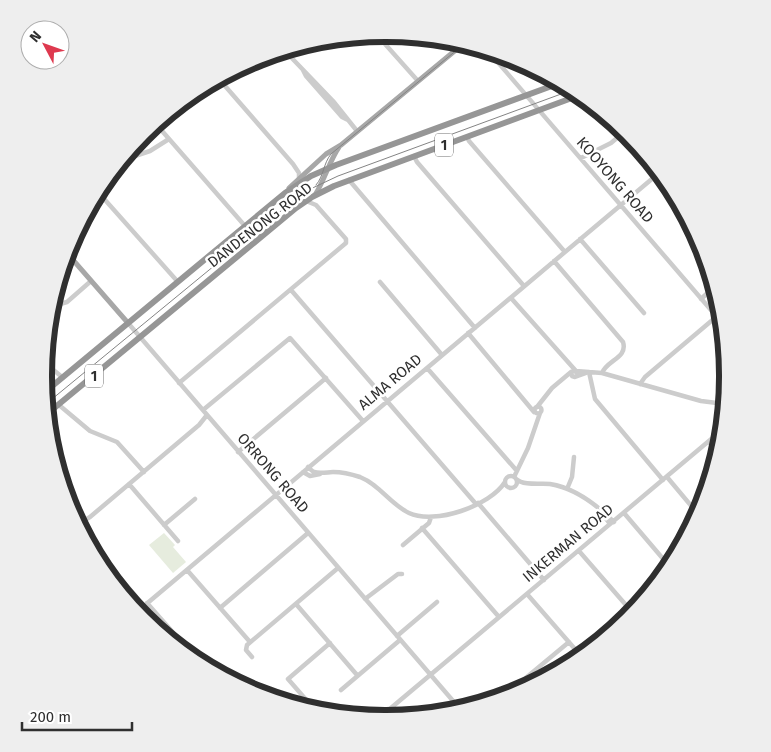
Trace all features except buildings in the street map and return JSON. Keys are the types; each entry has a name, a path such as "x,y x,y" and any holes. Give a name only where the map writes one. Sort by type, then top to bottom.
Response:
{"highway":[{"name":"DANDENONG ROAD","path":"52,385 302,181 329,168 551,86"},
{"name":"DANDENONG ROAD","path":"54,409 315,195 349,180 570,99"}],"main road":[{"path":"285,193 326,154 341,144 456,50"},
{"path":"315,195 341,144"},
{"name":"ORRONG ROAD","path":"73,260 128,323"}],"street":[{"path":"383,42 418,81"},
{"path":"291,56 342,117 349,121 357,131"},
{"name":"KOOYONG ROAD","path":"498,62 713,314"},
{"path":"224,84 294,164 299,173 299,178"},
{"path":"161,130 245,226"},
{"path":"467,137 565,252"},
{"path":"135,156 157,147 168,138"},
{"path":"581,158 613,142 617,138"},
{"path":"414,156 417,162 524,286"},
{"path":"294,164 304,170 311,169"},
{"name":"ALMA ROAD","path":"146,604 653,177"},
{"path":"349,180 475,328"},
{"path":"315,195 316,205"},
{"path":"104,198 178,282"},
{"path":"179,383 347,242 346,238 316,205 306,201"},
{"path":"580,239 644,313"},
{"path":"554,261 623,342 623,353 604,369 602,374"},
{"path":"60,304 67,302 91,281"},
{"path":"380,282 442,355"},
{"path":"291,290 544,580"},
{"path":"701,298 708,292"},
{"path":"511,298 574,373"},
{"path":"640,384 645,377 714,319"},
{"name":"ORRONG ROAD","path":"128,323 454,702"},
{"path":"468,333 526,401 537,410"},
{"path":"198,426 205,412 290,338 363,422"},
{"path":"427,368 516,470"},
{"path":"52,371 62,377"},
{"path":"589,372 595,399 692,508"},
{"path":"493,494 505,482 513,478 528,448 536,426 537,410 544,398 552,388 574,373 589,372 602,374 700,401 718,403"},
{"path":"52,374 55,383"},
{"path":"238,452 326,378"},
{"path":"59,405 90,431 117,442 144,472"},
{"path":"85,522 198,426 211,419"},
{"name":"INKERMAN ROAD","path":"389,710 713,438"},
{"path":"709,442 712,445"},
{"path":"567,489 572,477 574,457"},
{"path":"308,467 314,472 348,474 364,479 380,489 408,513 431,517 451,514 477,504 493,494 526,483"},
{"path":"303,472 310,476 326,472"},
{"path":"513,478 519,482 551,484 567,489 584,497 612,523"},
{"path":"513,478 517,483 513,487"},
{"path":"505,482 506,486 513,487"},
{"path":"129,484 178,541"},
{"path":"164,525 195,500"},
{"path":"624,513 664,560"},
{"path":"84,520 90,517"},
{"path":"403,544 430,522 431,517"},
{"path":"422,528 499,617"},
{"path":"220,608 308,534"},
{"path":"579,551 627,606"},
{"path":"252,657 245,649 250,642 338,568"},
{"path":"114,569 169,629"},
{"path":"187,570 250,642"},
{"path":"365,599 398,574 402,574"},
{"path":"527,594 575,650"},
{"path":"341,690 437,602"},
{"path":"296,604 358,675"},
{"path":"524,679 568,642"},
{"path":"306,700 288,680 330,643"}],"shaded area":[{"path":"164,533 175,545 173,547 186,562 173,573 149,545"}],"tram line":[{"path":"316,185 331,154 456,50"},
{"path":"53,398 304,192 338,176 562,94"}]}
